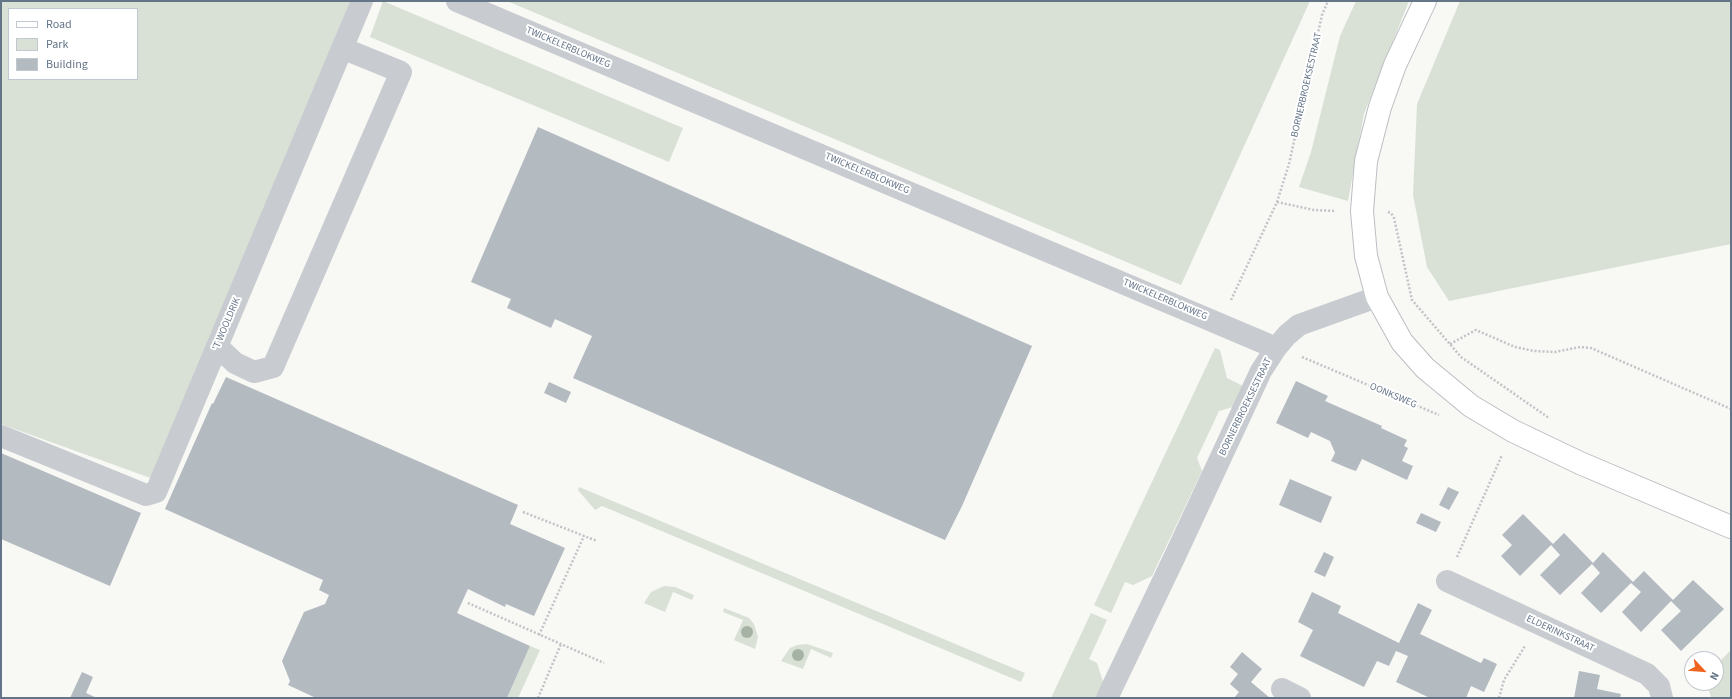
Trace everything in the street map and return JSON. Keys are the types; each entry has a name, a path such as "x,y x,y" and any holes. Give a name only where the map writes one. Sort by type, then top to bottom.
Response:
{"main road":[{"path":"1425,1 1393,72 1380,108 1366,162 1362,211 1366,256 1377,297 1402,342 1425,368 1471,406 1513,431 1580,463 1731,527"}],"street":[{"name":"'T WOOLDRIK","path":"1,436 146,495 156,492 362,1"},
{"name":"TWICKELERBLOKWEG","path":"457,1 1276,348"},
{"path":"217,346 235,363 254,372 273,367 401,72 342,48"},
{"name":"BORNERBROEKSESTRAAT","path":"1106,698 1176,556 1261,371 1276,348 1287,335 1299,325 1377,297"},
{"name":"ELDERINKSTRAAT","path":"1446,581 1647,674 1659,686 1662,698"}],"path":[{"name":"BORNERBROEKSESTRAAT","path":"1220,323 1277,202 1289,164 1322,15 1328,1"},
{"path":"1450,344 1476,330 1516,347 1534,351 1555,352 1580,347 1591,348 1731,409"},
{"name":"OONKSWEG","path":"1276,348 1303,357 1446,418"},
{"path":"1446,581 1513,431"},
{"path":"523,512 597,541"},
{"path":"539,635 584,536"},
{"path":"468,603 604,663"},
{"path":"1499,698 1504,680 1523,651 1534,622"},
{"path":"538,698 561,644"}],"green space":[{"path":"1,1 350,1 156,480 1,424"},
{"path":"383,1 683,128 669,162 370,37"},
{"path":"507,1 1310,1 1181,285"},
{"path":"1356,1 1409,1 1364,114 1348,201 1299,187 1311,152 1340,36"},
{"path":"1460,1 1731,1 1731,244 1449,301 1427,267 1413,195 1417,104"},
{"path":"1215,348 1220,350 1227,378 1243,386 1233,407 1219,411 1197,458 1202,471 1152,576 1133,585 1125,582 1111,613 1094,605"},
{"path":"579,487 1025,673 1021,682 602,506 595,510 578,490"},
{"path":"664,586 675,587 694,595 692,600 673,592 665,612 644,603 651,592"},
{"path":"724,608 749,618 754,624 758,637 755,649 734,640 743,620 723,612"},
{"path":"1091,613 1107,620 1089,659 1097,663 1103,682 1095,698 1051,698"},
{"path":"807,644 833,653 831,658 811,649 803,669 781,661 790,648 797,645"},
{"path":"530,646 540,650 518,698 507,698"},
{"path":"1731,650 1731,698 1711,698 1709,691 1724,691 1724,657"}],"building":[{"path":"538,127 1032,346 962,506 945,540 573,378 592,336 555,319 551,328 507,308 511,299 471,282"},
{"path":"226,377 518,505 510,524 565,548 534,616 506,604 505,607 468,589 457,613 530,646 507,698 316,698 288,685 290,681 282,661 304,612 325,604 329,595 319,590 323,580 165,509 212,403 213,404"},
{"path":"1296,381 1328,396 1325,401 1382,426 1381,428 1407,440 1404,446 1408,448 1402,461 1413,466 1407,480 1362,459 1356,471 1331,461 1335,453 1330,441 1311,432 1308,438 1276,423"},
{"path":"549,382 571,392 566,403 544,393"},
{"path":"1,453 141,513 110,586 1,539"},
{"path":"1290,479 1332,497 1321,523 1279,505"},
{"path":"1448,487 1459,492 1449,510 1439,505"},
{"path":"1421,513 1441,522 1436,532 1416,523"},
{"path":"1523,514 1553,544 1564,533 1593,563 1603,552 1633,582 1644,571 1673,600 1693,580 1724,609 1681,651 1661,630 1681,611 1671,601 1641,632 1622,612 1641,592 1631,583 1601,613 1581,593 1600,573 1592,564 1560,595 1540,575 1560,555 1551,545 1520,576 1501,556 1512,545 1502,535"},
{"path":"1324,552 1334,557 1325,577 1314,572"},
{"path":"1312,592 1341,606 1338,613 1399,643 1418,603 1432,610 1420,634 1481,663 1484,658 1497,664 1484,692 1471,686 1466,698 1430,698 1396,682 1408,656 1396,651 1389,666 1377,661 1364,687 1300,656 1313,630 1298,622"},
{"path":"1242,652 1262,669 1251,682 1270,698 1234,698 1239,692 1230,684 1238,674 1230,667"},
{"path":"1579,671 1600,675 1597,689 1621,694 1620,698 1574,698"},
{"path":"82,672 93,677 86,693 97,698 70,698"}]}
